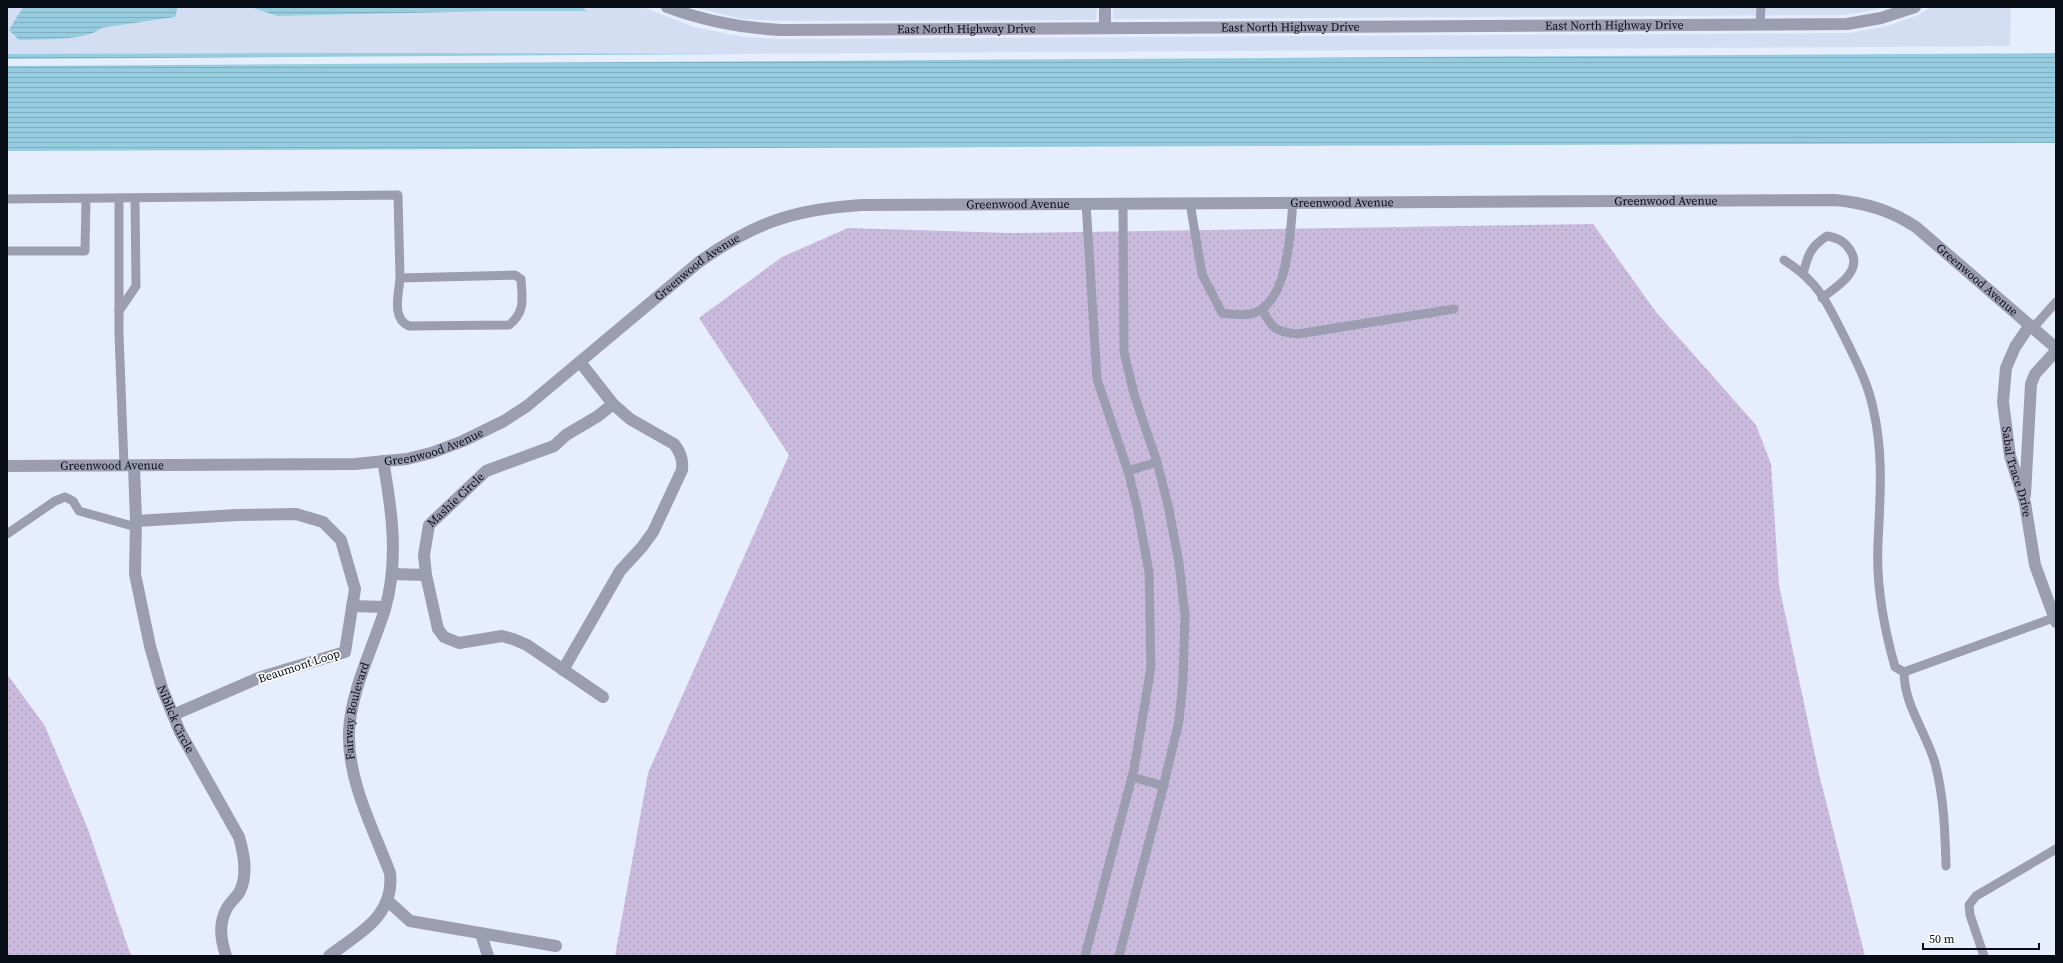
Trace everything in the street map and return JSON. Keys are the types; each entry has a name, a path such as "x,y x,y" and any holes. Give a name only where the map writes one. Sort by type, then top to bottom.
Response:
{"street":[{"name":"East North Highway Drive","path":"667,7 696,18 743,28 781,30 1847,24 1881,18 1915,7"},
{"path":"1104,28 1105,7"},
{"name":"Greenwood Avenue","path":"7,466 356,464 407,459 431,453 485,432 527,406 699,262 726,243 774,220 800,212 828,207 862,205 1827,200 1857,202 1882,209 1900,217 1916,228 2056,348"},
{"name":"Sabal Trace Drive","path":"2031,327 2009,357 2003,380 2003,402 2008,448 2024,503 2035,565 2056,619"},
{"path":"2024,503 2031,384 2035,374 2056,351"},
{"path":"563,670 620,571 642,547 653,532 682,470 682,460 679,450 674,444 630,420 613,404 580,362"},
{"name":"Mashie Circle","path":"603,697 527,645 513,638 502,636 459,643 444,637 438,629 426,575 424,555 429,525 477,478 496,466 554,446 566,435 598,416 613,404"},
{"name":"Fairway Boulevard","path":"328,956 375,920 388,901 391,883 390,873 353,774 349,730 354,701 385,607 392,574 393,532 383,462"},
{"name":"Niblick Circle","path":"129,466 136,524 135,574 150,646 162,688 196,764 239,837 244,853 242,885 239,893 226,909 222,922 221,932 226,956"},
{"name":"Beaumont Loop","path":"136,524 237,515 296,514 323,522 341,540 355,589 345,652 261,677 173,715"},
{"path":"392,574 426,575"},
{"path":"352,606 385,607"},
{"path":"388,901 410,921 556,946"},
{"path":"481,934 488,956"}],"lane":[{"path":"1760,24 1761,7"},
{"path":"7,199 398,195 400,278 398,317 403,324 409,326 509,325 519,316 522,307 521,279 516,275 400,278"},
{"path":"118,198 119,311 129,466"},
{"path":"119,311 136,286 135,198"},
{"path":"7,250 85,251 86,199"},
{"path":"1190,203 1202,274 1222,313 1251,314 1262,309 1277,290 1287,261 1293,202"},
{"path":"1085,956 1132,777 1151,667 1149,572 1137,507 1128,471 1097,379 1086,203"},
{"path":"1119,956 1164,786 1178,721 1183,681 1185,615 1179,563 1157,462 1134,394 1124,352 1123,203"},
{"path":"1803,274 1806,260 1815,244 1827,236 1842,240 1848,246 1854,255 1853,269 1844,282 1822,298"},
{"path":"119,255 135,254"},
{"path":"1784,260 1811,281 1822,298 1856,360 1867,385 1874,408 1881,464 1882,489 1878,545 1879,573 1895,667 1904,672 2056,619"},
{"path":"2031,327 2056,302"},
{"path":"1262,309 1269,323 1280,333 1298,334 1454,309"},
{"path":"1128,471 1157,462"},
{"path":"7,534 55,501 65,497 73,501 79,511 136,524"},
{"path":"1904,672 1904,684 1909,703 1929,748 1937,777 1945,826 1946,866"},
{"path":"1132,777 1164,786"},
{"path":"1984,956 1972,921 1969,905 1976,896 2056,849"}],"shaded area":[{"path":"7,7 23,7 20,11 101,28 175,17 178,7 250,7 277,16 496,11 586,11 581,7 643,7 694,27 743,37 781,39 1849,33 1884,27 1919,15 1930,7 2011,7 2010,46 742,54 7,54"},
{"path":"691,7 1097,7 1096,20 780,21 743,19"},
{"path":"1113,7 1887,7 1846,15 1113,19"},
{"path":"1593,224 1656,312 1756,425 1771,464 1779,585 1819,774 1865,956 615,956 648,773 789,455 699,318 782,257 848,228 1010,233"},
{"path":"7,674 45,726 88,829 131,956 7,956"}],"water":[{"path":"23,7 178,7 175,17 101,28 95,32 75,37 19,40 9,30"},
{"path":"250,7 581,7 587,11 496,11 277,16"},
{"path":"2056,53 2056,143 7,151 7,66"},
{"path":"7,54 742,54 7,59"}]}
